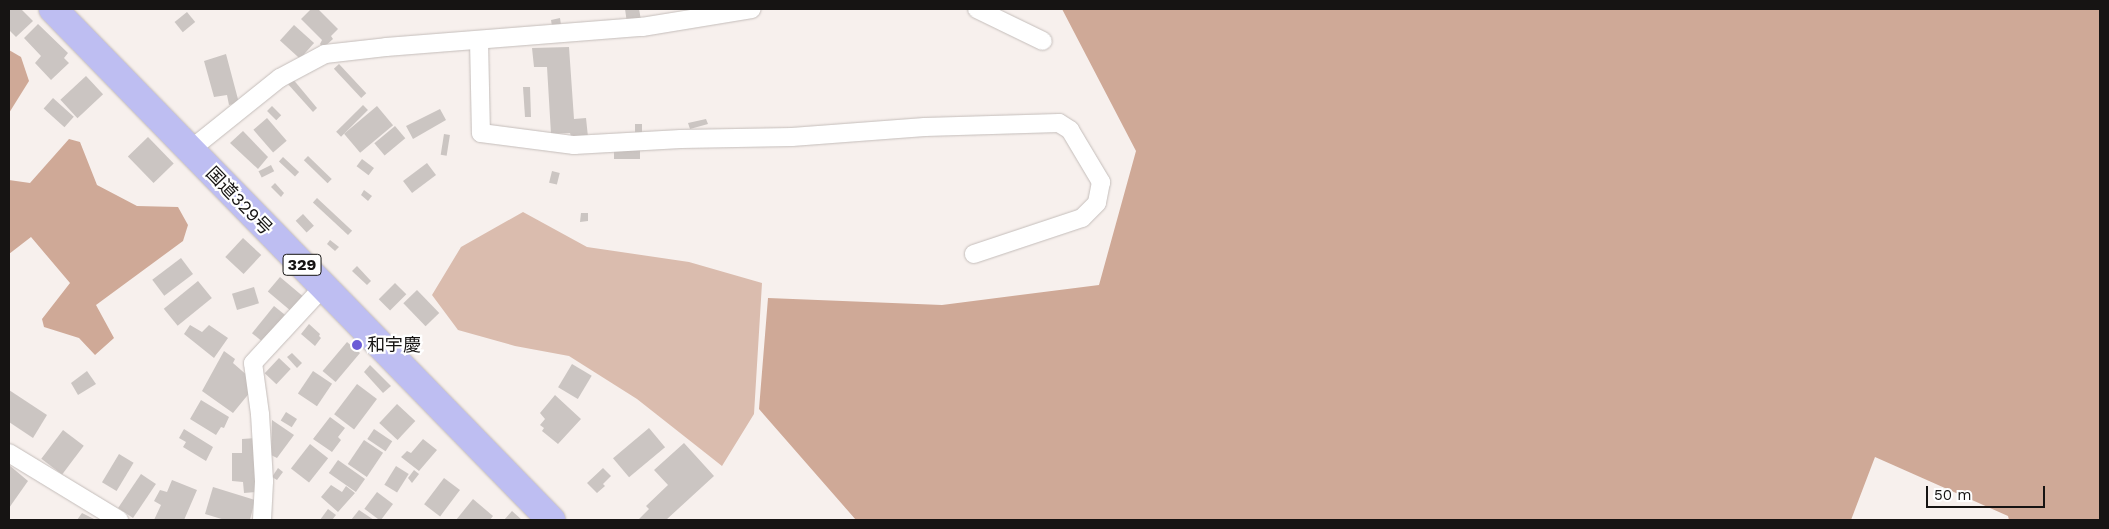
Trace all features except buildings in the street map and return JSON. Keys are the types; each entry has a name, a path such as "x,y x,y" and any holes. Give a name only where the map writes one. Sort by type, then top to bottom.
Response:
{"highway":[{"name":"国道329号","path":"53,9 551,520"}],"street":[{"path":"190,150 280,78 324,54 386,46 642,27 752,9"},
{"path":"977,9 1043,41"},
{"path":"478,40 482,133 574,145 681,139 792,137 925,127 1059,123 1070,130 1101,182 1097,203 1082,218 974,254"},
{"path":"262,520 264,481 260,414 253,363 324,286"},
{"path":"9,453 119,520"}],"shaded area":[{"path":"1062,9 2100,9 2100,520 2009,520 2008,516 1875,457 1851,520 856,520 759,409 768,298 942,305 1099,285 1136,151"},
{"path":"9,50 21,57 29,81 9,113"},
{"path":"69,139 80,142 97,185 137,206 178,207 188,225 183,241 96,305 114,338 95,355 79,338 44,327 42,319 70,283 31,237 9,254 9,180 30,183"},
{"path":"523,212 587,247 689,262 762,283 754,414 722,466 637,399 569,356 515,346 458,330 432,295 461,247"}],"place":[{"name":"和宇慶","path":"357,345"}]}
